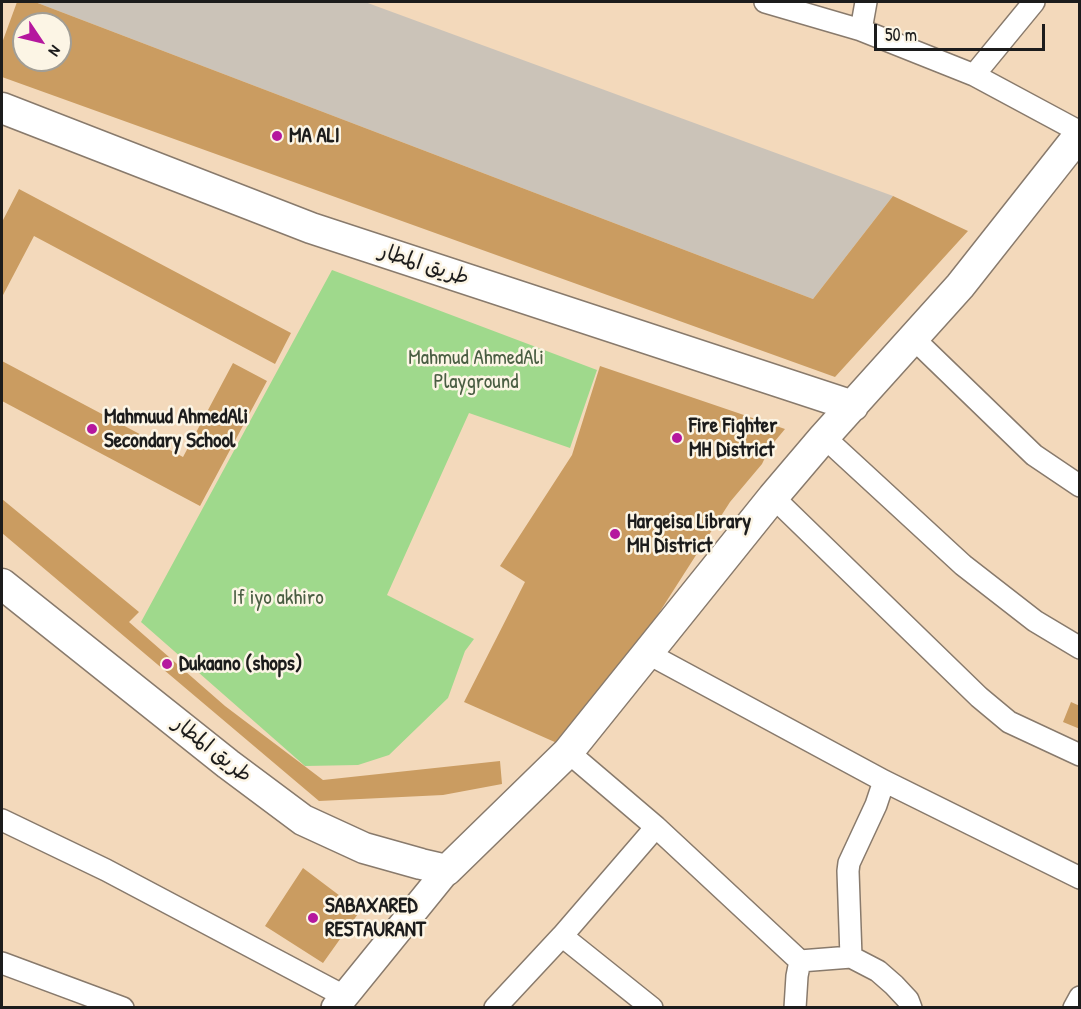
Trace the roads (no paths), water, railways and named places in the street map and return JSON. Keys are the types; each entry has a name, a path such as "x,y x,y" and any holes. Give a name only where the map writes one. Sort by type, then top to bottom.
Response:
{"main road":[{"name":"طريق المطار","path":"2,108 311,228 853,406"},
{"path":"447,870 568,752 773,497 960,286 1080,133"},
{"name":"طريق المطار","path":"2,584 228,764 303,820 364,848 447,870"}],"street":[{"path":"765,2 861,30 974,75 1080,133"},
{"path":"861,30 866,2"},
{"path":"974,75 1034,2"},
{"path":"913,338 1034,454 1080,486"},
{"path":"824,437 963,565 1035,621 1080,648"},
{"path":"773,497 979,698 1010,722 1080,754"},
{"path":"647,653 884,781 1080,878"},
{"path":"568,752 656,827 800,962 851,957 878,970 908,1000 911,1008"},
{"path":"851,957 849,863 884,781"},
{"path":"2,820 106,870 339,1002 447,870"},
{"path":"495,1008 562,936 656,827"},
{"path":"562,936 652,1008"},
{"path":"794,1007 800,962"},
{"path":"2,963 123,1008"},
{"path":"1074,1008 1080,997"}],"place":[{"name":"MA ALI","path":"277,136"},
{"name":"Mahmuud AhmedAli Secondary School","path":"92,429"},
{"name":"Fire Fighter MH District","path":"677,438"},
{"name":"Hargeisa Library MH District","path":"615,534"},
{"name":"Dukaano (shops)","path":"167,664"},
{"name":"SABAXARED RESTAURANT","path":"313,918"}],"park label":[{"name":"Mahmud AhmedAli Playground","path":"476,370"},
{"name":"If iyo akhiro","path":"278,598"}]}
